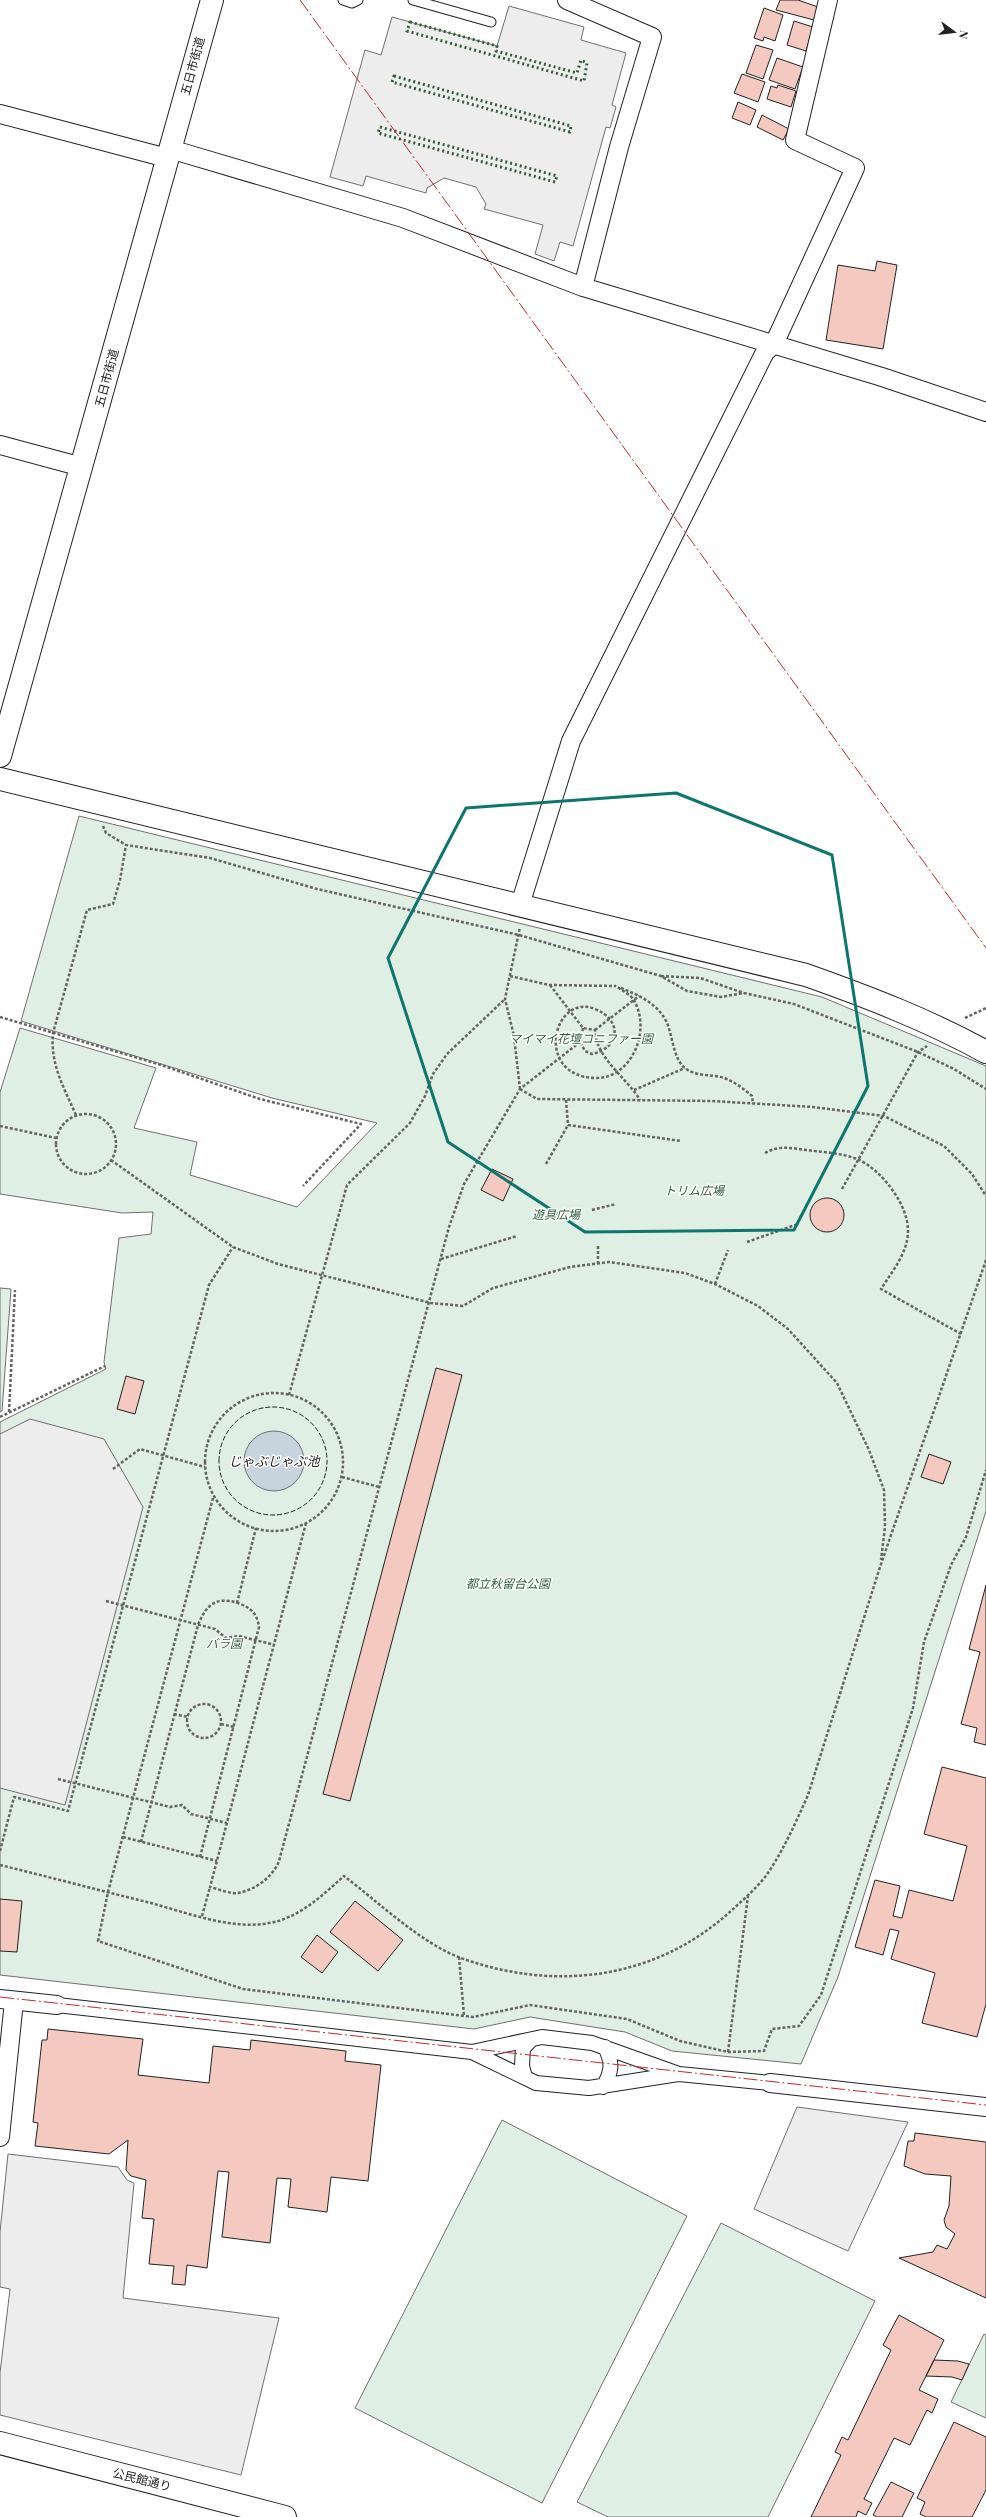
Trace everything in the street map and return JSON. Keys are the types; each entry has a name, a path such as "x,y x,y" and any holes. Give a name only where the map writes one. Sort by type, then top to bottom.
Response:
{"street":[{"name":"五日市街道","path":"0,756 212,0"},
{"path":"567,0 652,37 619,147 583,287"},
{"path":"520,915 571,741 765,352 774,344 855,168 795,140 828,0"},
{"path":"0,114 169,154 403,218 583,287 882,377 986,412"},
{"path":"0,445 82,467"},
{"path":"0,778 520,915 806,975 894,1007 943,1028 986,1052"},
{"path":"0,2137 7,2000 472,2052 542,2037 605,2047 679,2074 986,2107"},
{"path":"525,2077 522,2066 523,2048 531,2040"},
{"path":"603,2087 611,2074 611,2060 605,2047"},
{"path":"472,2052 536,2083 589,2088 679,2074"},
{"name":"公民館通り","path":"0,2443 285,2517"}],"lane":[{"path":"343,0 352,2 358,0"},
{"path":"413,0 491,22"}],"path":[{"path":"102,822 106,833 126,845 210,858 317,889 519,935 661,976 700,978 744,993 794,1004 918,1052 954,1069 986,1089"},
{"path":"76,1115 56,1071 52,1046 53,1033 87,910 113,904 120,880 126,845"},
{"path":"520,915 519,935 505,999 514,1036 520,1089"},
{"path":"510,976 549,985 616,986 639,995 652,1004 665,1019 676,1052 685,1068 701,1075 723,1078 740,1086 752,1096 754,1104"},
{"path":"661,976 687,991 721,997 744,993"},
{"path":"549,985 583,1028 594,1030 639,995"},
{"path":"580,1042 586,1050 592,1054 603,1051 611,1045 614,1038 614,1028 610,1019 603,1012 593,1008 582,1007 571,1012 561,1021 555,1033 555,1047 559,1059 571,1071 586,1078 602,1078 617,1070 630,1060 637,1047 640,1033 640,1018 633,999 616,986"},
{"path":"290,1395 347,1185 410,1123 425,1096 434,1074 447,1054 505,999"},
{"path":"0,1017 158,1064 260,1099 361,1124 303,1186"},
{"path":"210,1887 237,1894 256,1886 276,1870 441,1259 464,1184 520,1089 580,1042 583,1028"},
{"path":"594,1030 595,1042 634,1090 640,1100"},
{"path":"842,1189 884,1116 918,1052 931,1043"},
{"path":"634,1090 685,1068"},
{"path":"520,1089 537,1099 640,1100 754,1104 813,1107 884,1116 944,1146 972,1174 986,1196"},
{"path":"546,1164 568,1125 566,1100"},
{"path":"76,1115 95,1115 111,1128 115,1138 115,1150 111,1160 104,1167 95,1172 78,1173 68,1168 61,1161 57,1151 56,1138 64,1124 76,1115"},
{"path":"568,1125 681,1141"},
{"path":"0,1126 56,1138"},
{"path":"765,1153 776,1147 839,1154 858,1160 876,1171 892,1191 902,1207 908,1230 906,1251 881,1288 962,1334"},
{"path":"111,1160 233,1247 278,1264 430,1303 463,1306 494,1288 543,1273 609,1262 677,1271 715,1284 758,1306 788,1329 836,1383 869,1450 884,1490 885,1527 880,1567"},
{"path":"592,1210 616,1204"},
{"path":"747,1242 798,1224"},
{"path":"441,1259 517,1236"},
{"path":"598,1245 598,1264"},
{"path":"0,1851 14,1797 68,1811 162,1455 209,1285 233,1247"},
{"path":"715,1284 728,1250"},
{"path":"0,1865 202,1916 248,1925 274,1922 302,1909 323,1895 344,1876 426,1938 459,1957 519,1974 575,1977 601,1973 656,1959 688,1944 719,1922 748,1896 767,1874 794,1826 808,1795 880,1567 962,1334 986,1260"},
{"path":"10,1412 14,1290"},
{"path":"0,1417 105,1366"},
{"path":"275,1392 290,1395 299,1396 320,1409 335,1428 343,1453 342,1477 332,1499 316,1517 295,1528 273,1532 250,1527 229,1515 213,1498 205,1474 206,1450 214,1427 230,1408 251,1396 275,1392"},
{"path":"113,1469 140,1449 205,1467"},
{"path":"213,1498 108,1892 98,1942 243,1989 473,2017 530,2005 627,2019 680,2041 728,2052 764,2051 772,2029 799,2026 821,1995 912,1708 924,1642 951,1565 966,1537 986,1470"},
{"path":"342,1477 379,1487"},
{"path":"202,1916 306,1523"},
{"path":"237,1603 256,1528"},
{"path":"141,1842 198,1625 203,1612 213,1604 224,1599 250,1608 258,1616 259,1627 257,1640 200,1857"},
{"path":"106,1600 215,1630 226,1638 239,1636 275,1644"},
{"path":"206,1704 216,1709 221,1718 221,1724 215,1734 203,1737 193,1732 188,1724 188,1717 194,1708 206,1704"},
{"path":"174,1714 188,1717"},
{"path":"221,1724 234,1727"},
{"path":"58,1778 151,1803 170,1807 182,1805 191,1814 227,1823"},
{"path":"123,1837 217,1862"},
{"path":"728,2052 748,1896"},
{"path":"459,1957 464,2016"}],"highlighted area":[{"path":"676,793 832,855 868,1086 794,1230 585,1232 448,1142 388,958 466,808"}],"green space":[{"name":"都立秋留台公園","path":"79,816 822,997 986,1066 986,1511 838,1977 801,2064 672,2051 625,2032 530,2017 474,2029 0,1975 0,1422 106,1369 104,1362 119,1238 151,1234 153,1212 122,1213 0,1194 0,1092 20,1028 156,1068 134,1128 197,1142 190,1175 297,1207 377,1123 272,1098 21,1021"},
{"path":"0,1288 11,1289 2,1411 0,1412"},
{"path":"502,2120 687,2216 542,2503 355,2408"},
{"path":"721,2223 875,2301 768,2517 608,2517 577,2502"},
{"path":"984,2334 986,2335 986,2418 951,2402"}],"shaded area":[{"path":"509,6 584,27 581,40 626,53 612,105 616,107 610,128 606,127 573,246 560,242 554,261 535,254 543,225 484,209 486,204 476,187 444,178 427,188 426,193 366,176 363,186 330,177 365,50 381,55 392,17 497,46"},
{"path":"30,1419 104,1439 143,1507 65,1805 0,1788 0,1434"},
{"path":"797,2107 908,2122 848,2251 754,2209"},
{"path":"8,2154 118,2167 127,2180 134,2183 123,2298 279,2318 241,2475 0,2415 0,2373 10,2289 0,2287 0,2232"}],"water":[{"name":"じゃぶじゃぶ池","path":"268,1431 280,1431 291,1436 299,1444 304,1455 302,1473 291,1486 280,1491 268,1491 257,1486 249,1478 244,1467 244,1455 249,1444 257,1436"}],"building":[{"path":"780,0 798,0 818,7 814,20 776,10"},
{"path":"764,8 783,15 775,41 764,37 763,41 754,38"},
{"path":"794,21 813,27 806,51 787,45"},
{"path":"756,45 773,50 763,79 746,73"},
{"path":"777,58 803,67 795,89 769,80"},
{"path":"742,74 765,82 758,102 734,93"},
{"path":"778,85 796,91 791,107 767,99 771,86 777,88"},
{"path":"738,102 756,110 750,125 732,118"},
{"path":"762,115 789,129 783,140 757,127"},
{"path":"877,261 897,265 883,349 826,340 838,265 875,271"},
{"path":"492,1169 513,1179 503,1201 481,1190"},
{"path":"824,1198 830,1198 834,1199 841,1205 844,1215 843,1222 837,1229 830,1232 824,1232 820,1231 813,1225 810,1218 810,1212 811,1208 817,1201"},
{"path":"436,1368 462,1375 350,1801 323,1794"},
{"path":"126,1376 144,1381 135,1414 117,1409"},
{"path":"929,1454 951,1462 943,1484 921,1477"},
{"path":"986,1585 986,1745 974,1742 977,1728 961,1724 980,1652 969,1649"},
{"path":"942,1767 986,1778 986,2004 977,2037 922,2023 935,1973 891,1959 899,1931 890,1929 883,1955 855,1947 875,1880 900,1886 893,1916 902,1918 909,1890 953,1901 967,1846 924,1834"},
{"path":"0,1899 22,1901 17,1952 0,1951"},
{"path":"355,1901 403,1940 378,1971 330,1932"},
{"path":"317,1935 338,1952 322,1973 301,1957"},
{"path":"48,2029 143,2039 138,2075 209,2083 213,2046 250,2050 251,2040 346,2051 345,2061 381,2065 368,2181 331,2177 327,2212 288,2207 291,2179 277,2178 270,2243 222,2237 229,2172 218,2171 207,2268 187,2265 185,2285 172,2284 174,2266 149,2264 154,2219 142,2218 146,2180 131,2176 126,2170 128,2140 109,2154 35,2146 38,2123 33,2122 42,2040 47,2040"},
{"path":"915,2133 986,2142 986,2298 899,2258 933,2252 937,2245 947,2249 955,2234 946,2227 944,2220 949,2206 951,2176 925,2174 904,2166 908,2141 914,2141"},
{"path":"899,2315 944,2340 919,2390 938,2399 932,2413 927,2410 910,2445 894,2438 864,2499 872,2503 866,2515 858,2511 856,2517 811,2517 841,2455 835,2452 842,2437 848,2440 891,2350 883,2345"},
{"path":"934,2360 958,2361 969,2364 962,2380 952,2377 926,2376"},
{"path":"954,2422 986,2437 986,2490 972,2517 926,2517 920,2514 925,2502 917,2498"},
{"path":"891,2482 914,2493 902,2517 877,2517 873,2515"}],"hedge":[{"path":"410,22 497,46 496,51 577,73 581,60 587,63 584,81 407,31 410,22"},
{"path":"394,76 571,126 570,132 392,82 394,76"},
{"path":"380,127 557,176 555,182 378,133 380,127"}],"fence":[{"path":"273,1407 294,1411 311,1423 323,1440 327,1461 323,1482 311,1499 294,1511 273,1515 252,1511 235,1499 223,1482 219,1461 223,1440 235,1423 252,1411 273,1407"}],"power":[{"path":"300,0 986,948"},
{"path":"0,1997 986,2105"}],"park label":[{"name":"マイマイ花壇コニファー園","path":"581,1039"},
{"name":"トリム広場","path":"694,1191"},
{"name":"遊具広場","path":"556,1215"},
{"name":"バラ園","path":"224,1644"}]}
